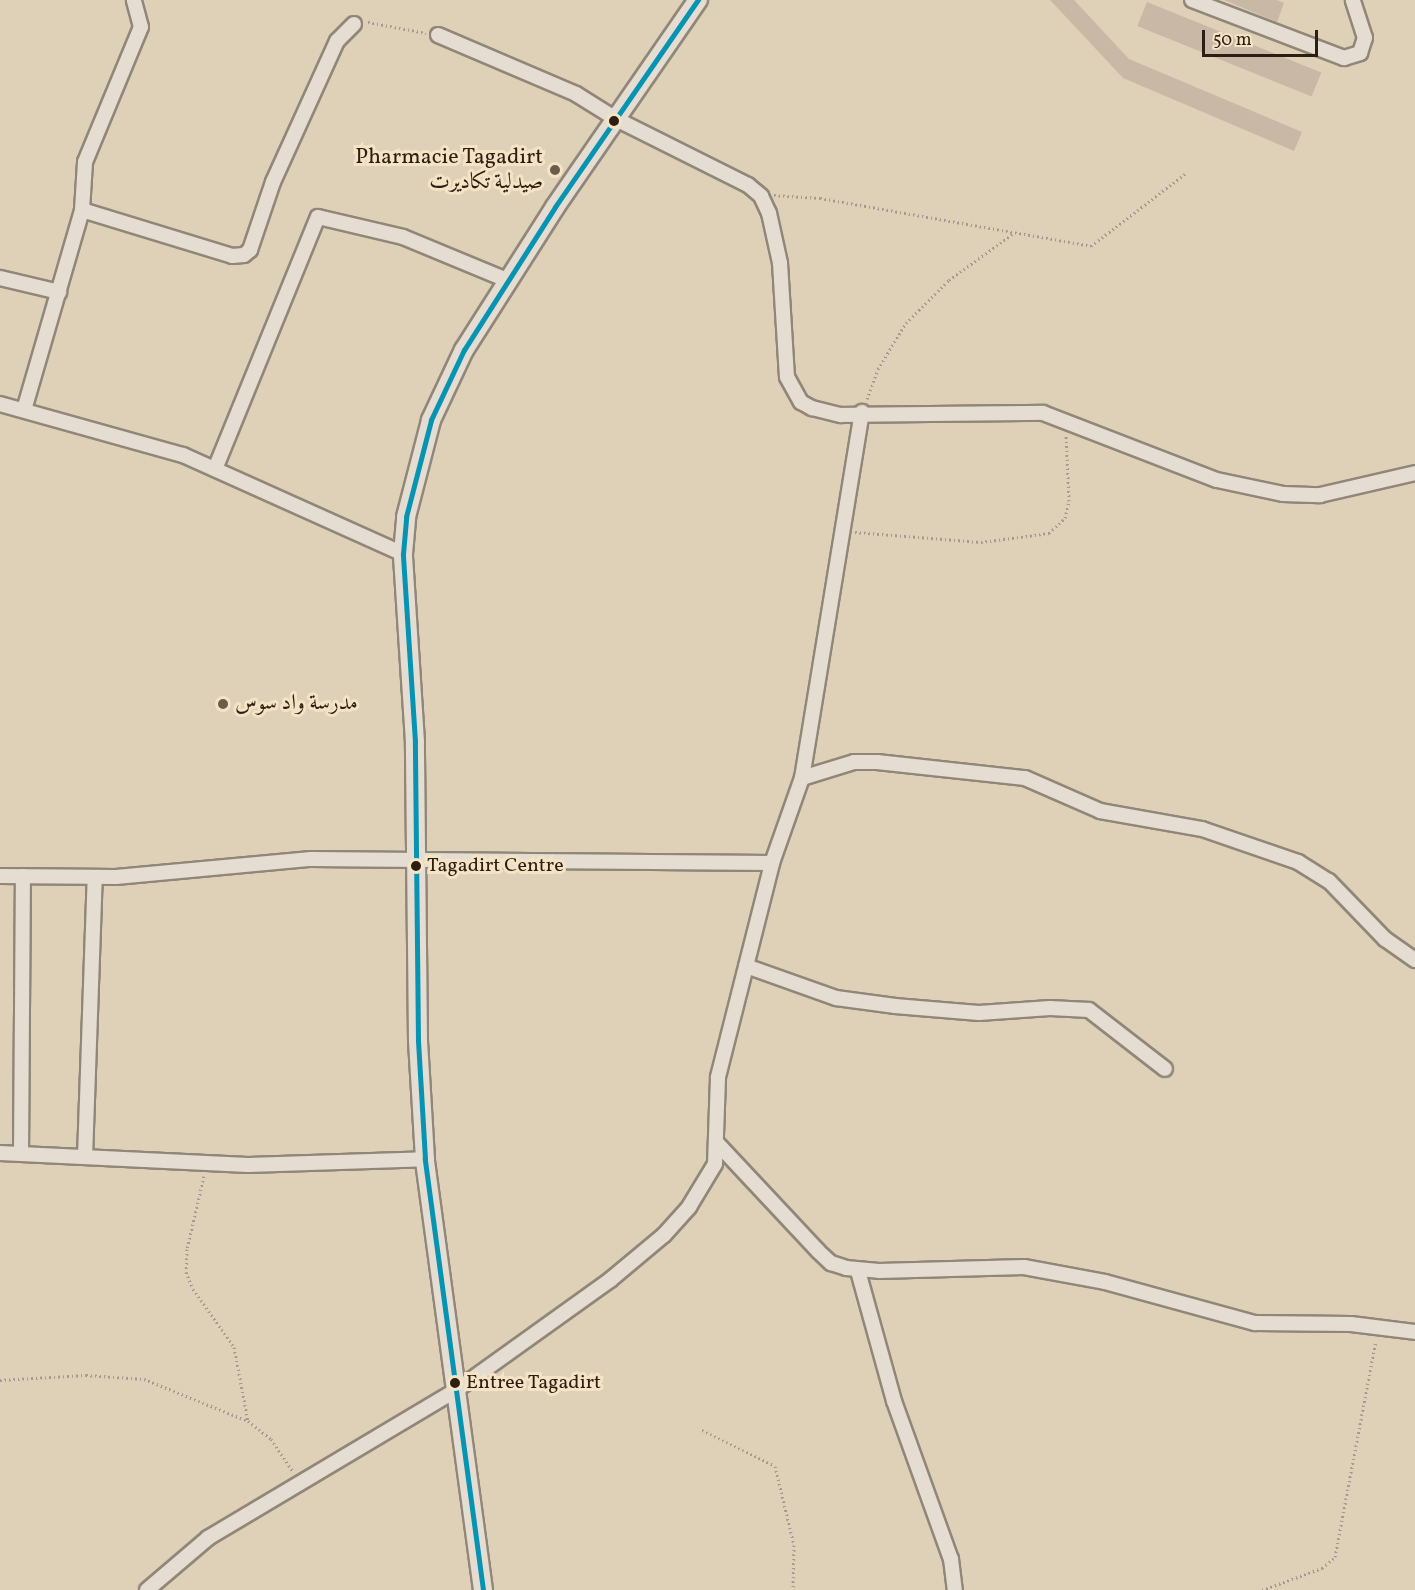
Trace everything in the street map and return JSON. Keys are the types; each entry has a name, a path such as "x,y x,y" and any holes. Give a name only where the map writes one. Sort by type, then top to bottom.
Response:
{"street":[{"path":"24,410 82,210 86,162 141,27 134,0"},
{"path":"483,1590 425,1159 415,857 415,742 403,554 413,478 431,420 465,350 616,119 698,0"},
{"path":"1192,0 1344,58 1360,52 1365,38 1353,0"},
{"path":"82,210 232,256 244,255 250,250 273,182 337,41 354,24"},
{"path":"438,35 549,82 616,119 748,185 761,196 769,213 780,263 784,357 792,390 801,402 829,413 1024,411 1065,421 1217,480 1283,494 1320,495 1415,472"},
{"path":"215,469 318,217 403,237 509,280"},
{"path":"0,278 59,292"},
{"path":"0,404 155,445 215,469 403,554"},
{"path":"147,1590 208,1538 299,1481 455,1391 610,1280 664,1235 703,1186 715,1164 718,1077 772,863 802,778 862,412"},
{"path":"802,778 866,761 1024,778 1100,812 1202,829 1298,862 1329,881 1385,939 1415,960"},
{"path":"0,876 95,877 311,858 415,857 528,863 772,863"},
{"path":"21,1154 23,876"},
{"path":"85,1157 95,877"},
{"path":"746,966 836,998 895,1006 979,1013 1089,1010 1165,1069"},
{"path":"717,1143 831,1263 858,1271 1024,1267 1105,1282 1256,1323 1379,1326 1415,1332"},
{"path":"0,1153 207,1163 425,1159"},
{"path":"858,1271 894,1401 951,1559 955,1590"}],"path":[{"path":"354,24 377,22 438,35"},
{"path":"761,196 820,198 1091,246 1186,173"},
{"path":"862,412 878,369 906,323 949,280 1014,233"},
{"path":"842,530 981,542 1049,533 1065,518 1069,501 1065,421"},
{"path":"207,1163 187,1249 186,1272 193,1289 234,1347 248,1421"},
{"path":"1262,1590 1322,1568 1335,1557 1379,1326"},
{"path":"0,1380 86,1375 144,1379 248,1421 271,1439 299,1481"},
{"path":"702,1430 775,1466 794,1545 793,1590"}],"building":[{"path":"1050,0 1074,0 1129,59 1302,132 1294,151 1123,78"},
{"path":"1224,0 1277,0 1284,3 1277,22"},
{"path":"1147,2 1321,72 1312,97 1137,26"}],"transit line":[{"path":"483,1590 425,1159 418,1041 415,742 403,554 406,517 431,420 464,350 555,207 698,0"}],"place":[{"name":"Pharmacie Tagadirt صيدلية تكاديرت","path":"555,170"},
{"name":"مدرسة واد سوس","path":"223,704"},
{"name":"Tagadirt Centre","path":"416,866"},
{"name":"Entree Tagadirt","path":"455,1383"}]}
